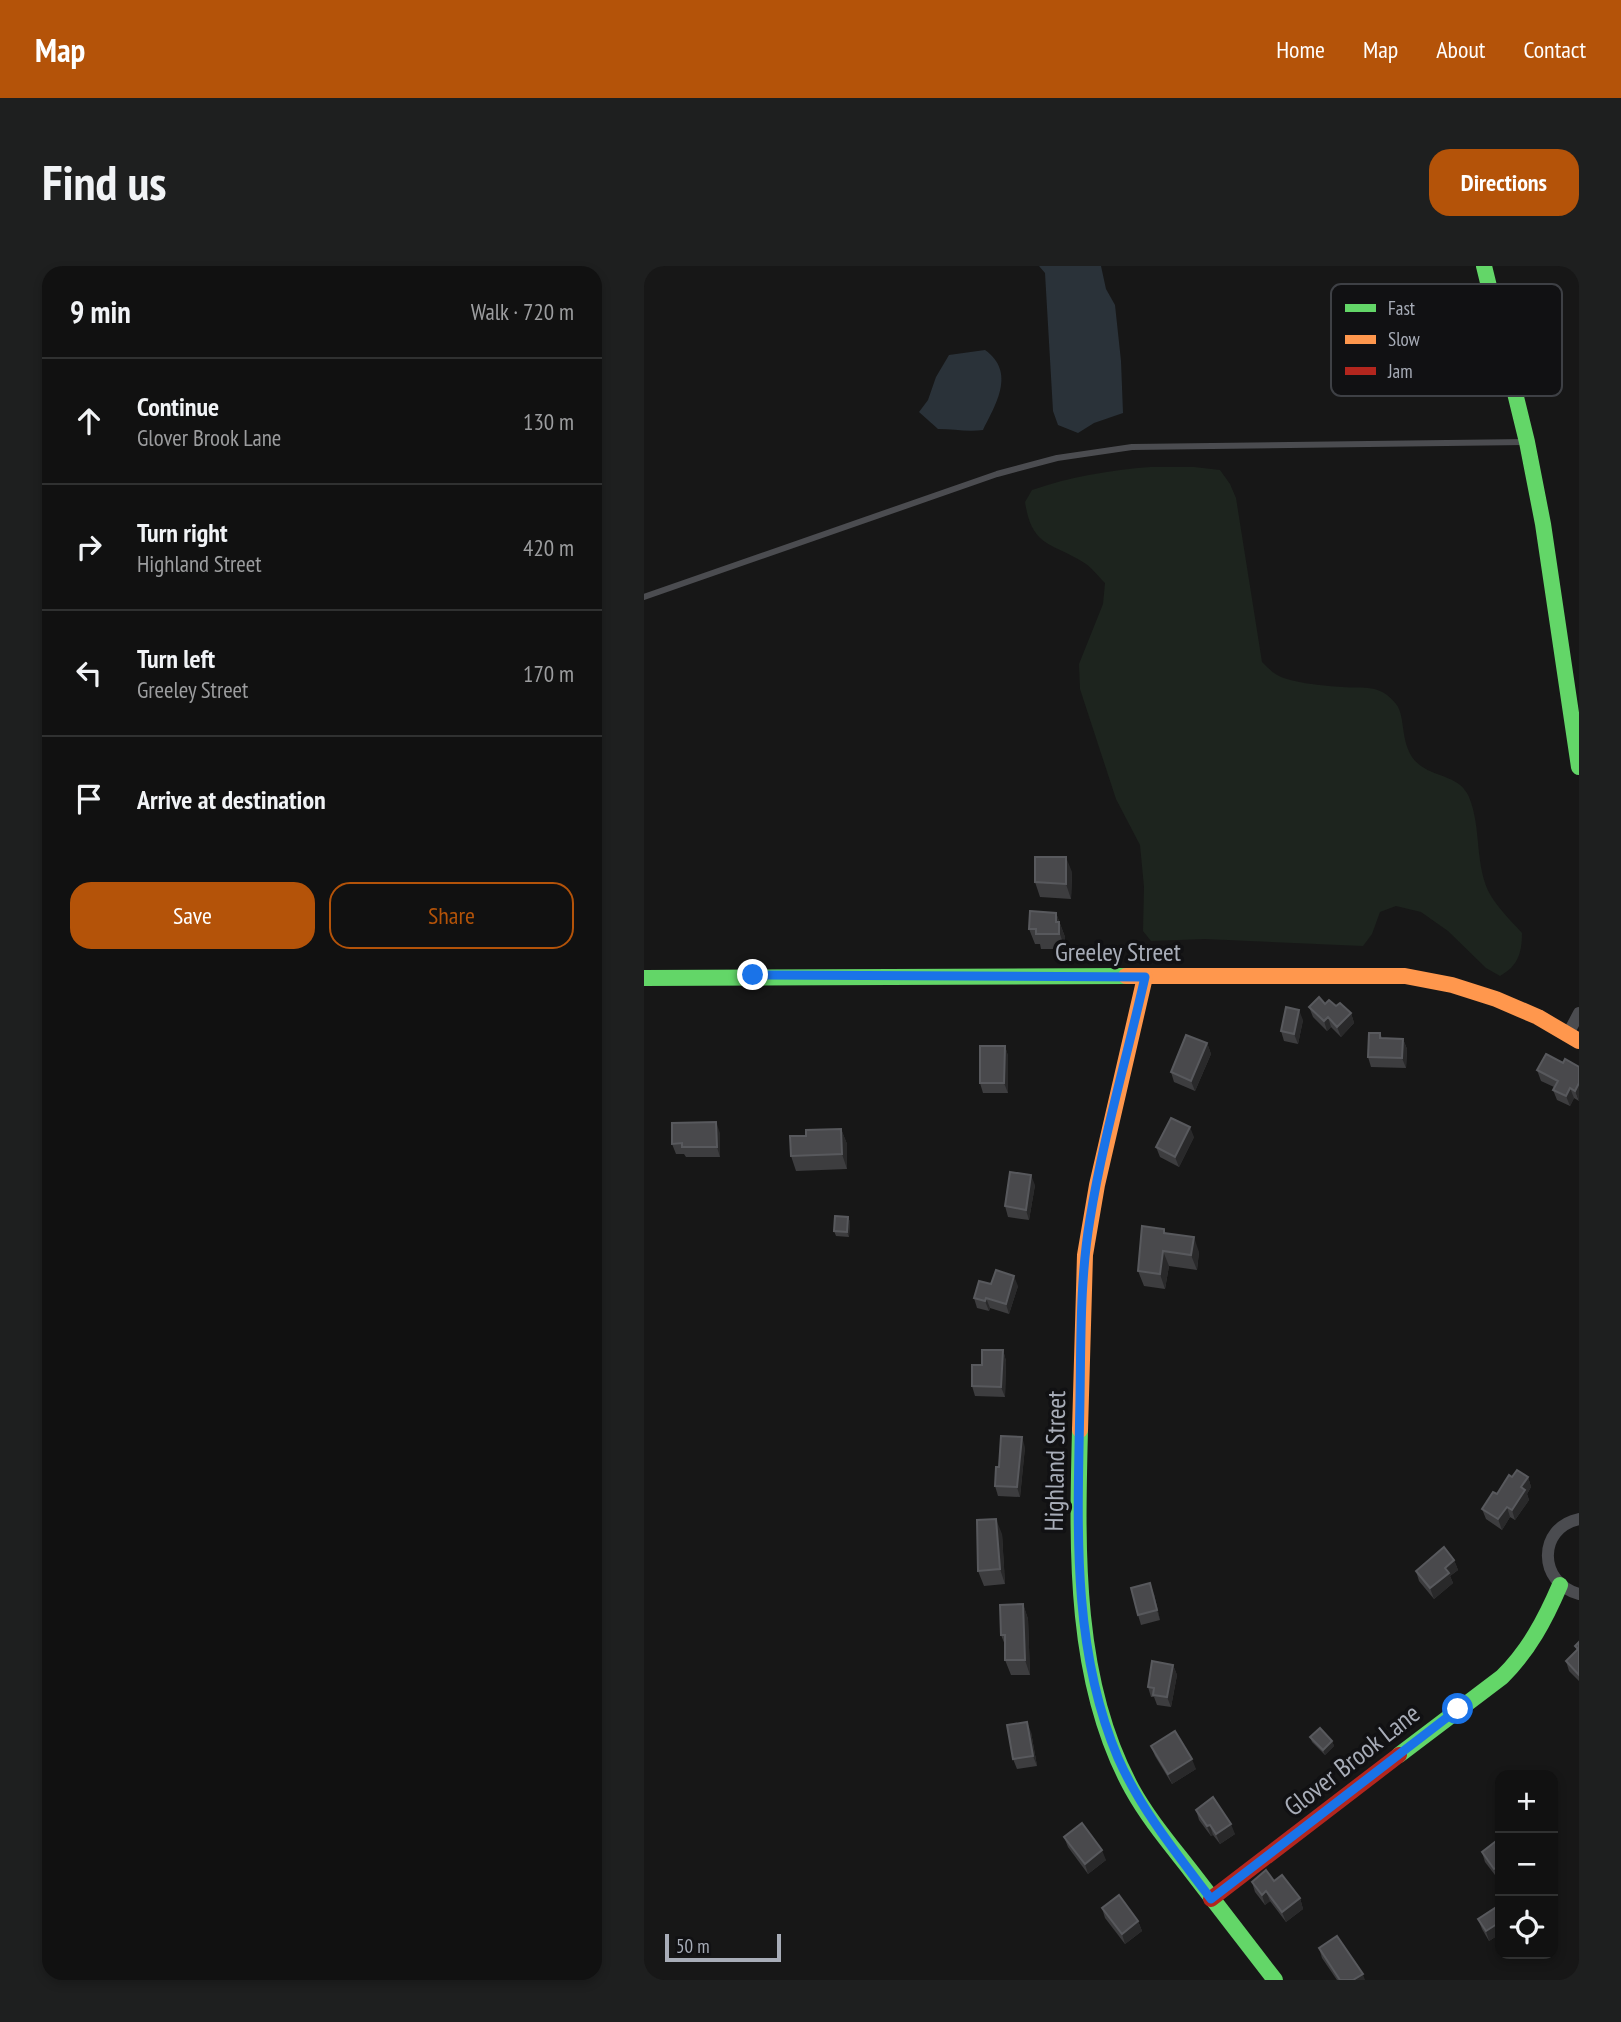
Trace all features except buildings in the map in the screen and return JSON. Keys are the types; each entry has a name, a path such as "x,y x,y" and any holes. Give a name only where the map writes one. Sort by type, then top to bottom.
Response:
{"street":[{"path":"1484,266 1488,284"},
{"path":"1516,396 1527,442 1555,595 1579,767"},
{"name":"Greeley Street","path":"644,978 753,975 1405,976 1476,991 1543,1018 1574,1037"},
{"name":"Highland Street","path":"1145,977 1097,1185 1085,1255 1078,1508 1083,1617 1095,1689 1122,1765 1151,1819 1275,1980"},
{"path":"1574,1037 1579,1013"},
{"path":"1579,1519 1560,1528 1552,1538 1548,1550 1552,1575 1560,1585 1579,1594"},
{"name":"Glover Brook Lane","path":"1211,1899 1502,1677 1535,1641 1560,1585"}],"lane":[{"path":"644,597 997,474 1057,458 1132,447 1527,442"}],"shaded area":[{"path":"1039,266 1101,266 1106,289 1115,305 1123,413 1094,423 1078,433 1058,425 1053,411 1045,273"},
{"path":"985,350 1000,368 1001,378 998,399 983,430 938,429 919,412 928,400 936,377 949,355"},
{"path":"1150,467 1220,470 1230,484 1236,498 1262,662 1274,673 1297,682 1371,688 1384,693 1399,710 1406,743 1414,759 1421,766 1454,781 1465,790 1476,821 1486,885 1498,906 1522,933 1518,958 1506,972 1500,976 1486,968 1448,931 1421,912 1396,906 1380,912 1372,934 1363,946 1205,939 1151,941 1143,931 1144,887 1140,845 1116,799 1080,689 1079,664 1103,604 1105,583 1086,564 1039,536 1028,517 1025,502 1032,490 1061,481"}],"traffic: fast":[{"path":"1484,266 1488,284"},
{"path":"1516,396 1543,524 1579,767"},
{"path":"644,978 1126,976"},
{"path":"1080,1430 1079,1521 1083,1614 1099,1704 1113,1747 1132,1789 1152,1821 1275,1980"},
{"path":"1399,1755 1502,1677 1536,1634 1560,1585"}],"traffic: slow":[{"path":"1126,976 1405,976 1452,985 1496,999 1538,1017 1579,1041"},
{"path":"1080,1430 1085,1255 1097,1185 1145,977"}],"traffic: jam":[{"path":"1211,1899 1399,1755"}],"route":[{"path":"753,975 1145,977 1097,1185 1085,1255 1078,1508 1083,1617 1095,1689 1105,1723 1132,1788 1151,1819 1211,1899 1458,1709"}]}
